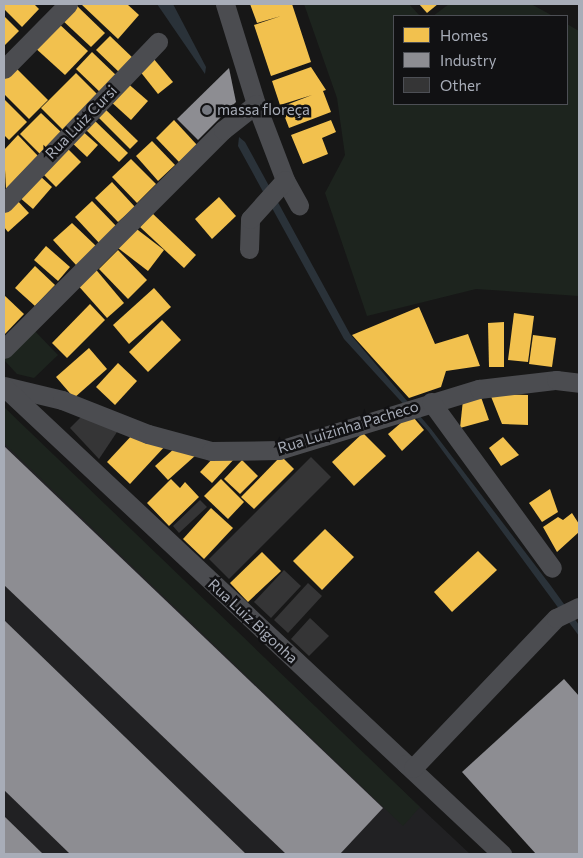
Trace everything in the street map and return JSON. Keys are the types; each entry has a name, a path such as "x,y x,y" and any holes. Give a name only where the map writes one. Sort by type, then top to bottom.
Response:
{"street":[{"path":"4,69 68,4"},
{"path":"225,4 281,183 299,205"},
{"name":"Rua Luiz Cursi","path":"4,203 158,42"},
{"path":"4,349 224,130 256,104"},
{"path":"249,249 250,219 281,183"},
{"name":"Rua Luizinha Pacheco","path":"4,387 62,400 148,434 211,451 279,450 431,402 489,388 556,380 579,383"},
{"name":"Rua Luiz Bigonha","path":"4,387 502,854"},
{"path":"431,402 552,568"},
{"path":"406,764 414,768 556,618 579,607"}],"shaded area":[{"path":"157,4 173,4 206,67 205,74"},
{"path":"304,4 409,4 419,15 393,15 393,105 568,105 568,25 579,31 579,296 476,289 367,316 325,193 345,155 337,98"},
{"path":"449,4 531,4 551,15 434,15"},
{"path":"239,137 245,142 350,334 431,429 551,586 579,625 579,636 428,431 344,339 238,146"},
{"path":"31,327 58,355 34,378 17,374 4,360 4,354"},
{"path":"4,407 420,807 403,826 4,443"},
{"path":"4,413 420,807 470,854 4,854"}],"building: Homes":[{"path":"4,4 34,4 39,9 22,27 4,9"},
{"path":"75,4 105,33 91,47 61,19"},
{"path":"81,4 127,4 139,15 118,39"},
{"path":"250,4 292,4 311,62 271,76 254,25 281,16 257,23"},
{"path":"419,4 438,4 427,13"},
{"path":"4,16 19,31 4,46"},
{"path":"57,22 88,51 65,75 33,46"},
{"path":"110,36 135,60 121,74 96,50"},
{"path":"92,52 118,77 102,94 76,69"},
{"path":"153,58 173,82 158,94 139,70"},
{"path":"13,65 48,100 29,119 4,94 4,75"},
{"path":"311,67 326,90 323,91 331,112 289,128 281,107 312,95 280,105 272,81"},
{"path":"76,73 100,97 65,132 41,108"},
{"path":"125,81 148,101 131,120 109,100"},
{"path":"4,99 27,122 9,140 4,135"},
{"path":"102,106 138,141 130,149 94,113"},
{"path":"41,113 62,133 41,155 20,134"},
{"path":"91,117 128,153 119,162 82,126"},
{"path":"174,120 197,145 179,162 156,138"},
{"path":"331,120 336,132 322,138 328,154 303,164 291,135"},
{"path":"80,129 98,145 87,157 69,140"},
{"path":"18,135 38,156 6,189 4,150"},
{"path":"152,141 175,165 158,181 136,156"},
{"path":"65,146 81,162 56,187 40,171"},
{"path":"131,159 156,184 137,203 112,177"},
{"path":"39,175 52,187 33,209 19,197"},
{"path":"112,182 135,207 118,222 95,198"},
{"path":"219,197 236,216 212,239 195,219"},
{"path":"15,198 29,213 8,232 4,227 4,209"},
{"path":"92,201 117,227 100,244 75,217"},
{"path":"152,213 196,255 184,268 140,227"},
{"path":"72,223 96,246 77,266 53,240"},
{"path":"134,227 164,250 148,271 118,248"},
{"path":"46,246 70,267 58,281 34,260"},
{"path":"118,250 147,280 128,299 99,269"},
{"path":"35,266 55,285 35,306 15,288"},
{"path":"93,266 124,303 107,318 75,282"},
{"path":"154,288 171,307 129,344 113,325"},
{"path":"4,295 24,314 4,335"},
{"path":"90,304 105,320 67,358 52,343"},
{"path":"419,307 435,344 468,334 480,366 446,371 441,387 409,398 352,335"},
{"path":"514,313 534,316 528,362 508,360"},
{"path":"162,320 181,340 148,372 129,352"},
{"path":"504,322 504,367 489,367 488,323"},
{"path":"533,335 556,338 552,367 529,364"},
{"path":"89,348 107,369 74,398 56,377"},
{"path":"118,363 137,381 115,405 96,387"},
{"path":"490,394 528,395 528,425 502,424"},
{"path":"481,397 489,420 460,428 463,400"},
{"path":"414,418 424,430 402,451 388,434 402,422"},
{"path":"134,433 167,444 130,484 107,462"},
{"path":"363,433 386,456 354,486 332,462"},
{"path":"503,437 519,455 501,466 489,448"},
{"path":"176,447 196,455 168,480 155,466"},
{"path":"215,456 236,457 212,483 200,472"},
{"path":"281,456 294,469 254,509 241,497"},
{"path":"242,460 258,476 240,494 224,479"},
{"path":"171,479 180,488 185,482 199,497 169,526 147,503"},
{"path":"221,479 244,502 228,519 204,496"},
{"path":"550,489 558,512 542,522 529,503"},
{"path":"211,508 233,528 204,559 183,539"},
{"path":"572,513 579,524 579,532 557,552 543,527 558,517 563,520"},
{"path":"325,529 354,557 322,590 293,561"},
{"path":"478,551 497,570 452,612 434,592"},
{"path":"262,552 281,571 248,602 230,583"}],"building: Industry":[{"name":"massa floreça","path":"229,68 236,102 198,140 177,119"},
{"path":"4,446 383,808 340,854 286,854 4,585"},
{"path":"4,620 246,854 70,854 4,790"},
{"path":"564,679 579,696 579,854 536,854 462,772"},
{"path":"4,816 43,854 4,854"}],"building: Other":[{"path":"81,417 119,429 99,459 70,428"},
{"path":"311,457 331,477 229,579 209,559"},
{"path":"200,500 207,507 179,533 173,526"},
{"path":"284,570 301,586 271,618 254,602"},
{"path":"308,583 322,596 288,633 274,620"},
{"path":"310,618 329,636 309,656 291,639"}],"place":[{"name":"massa floreça","path":"207,110"}]}
